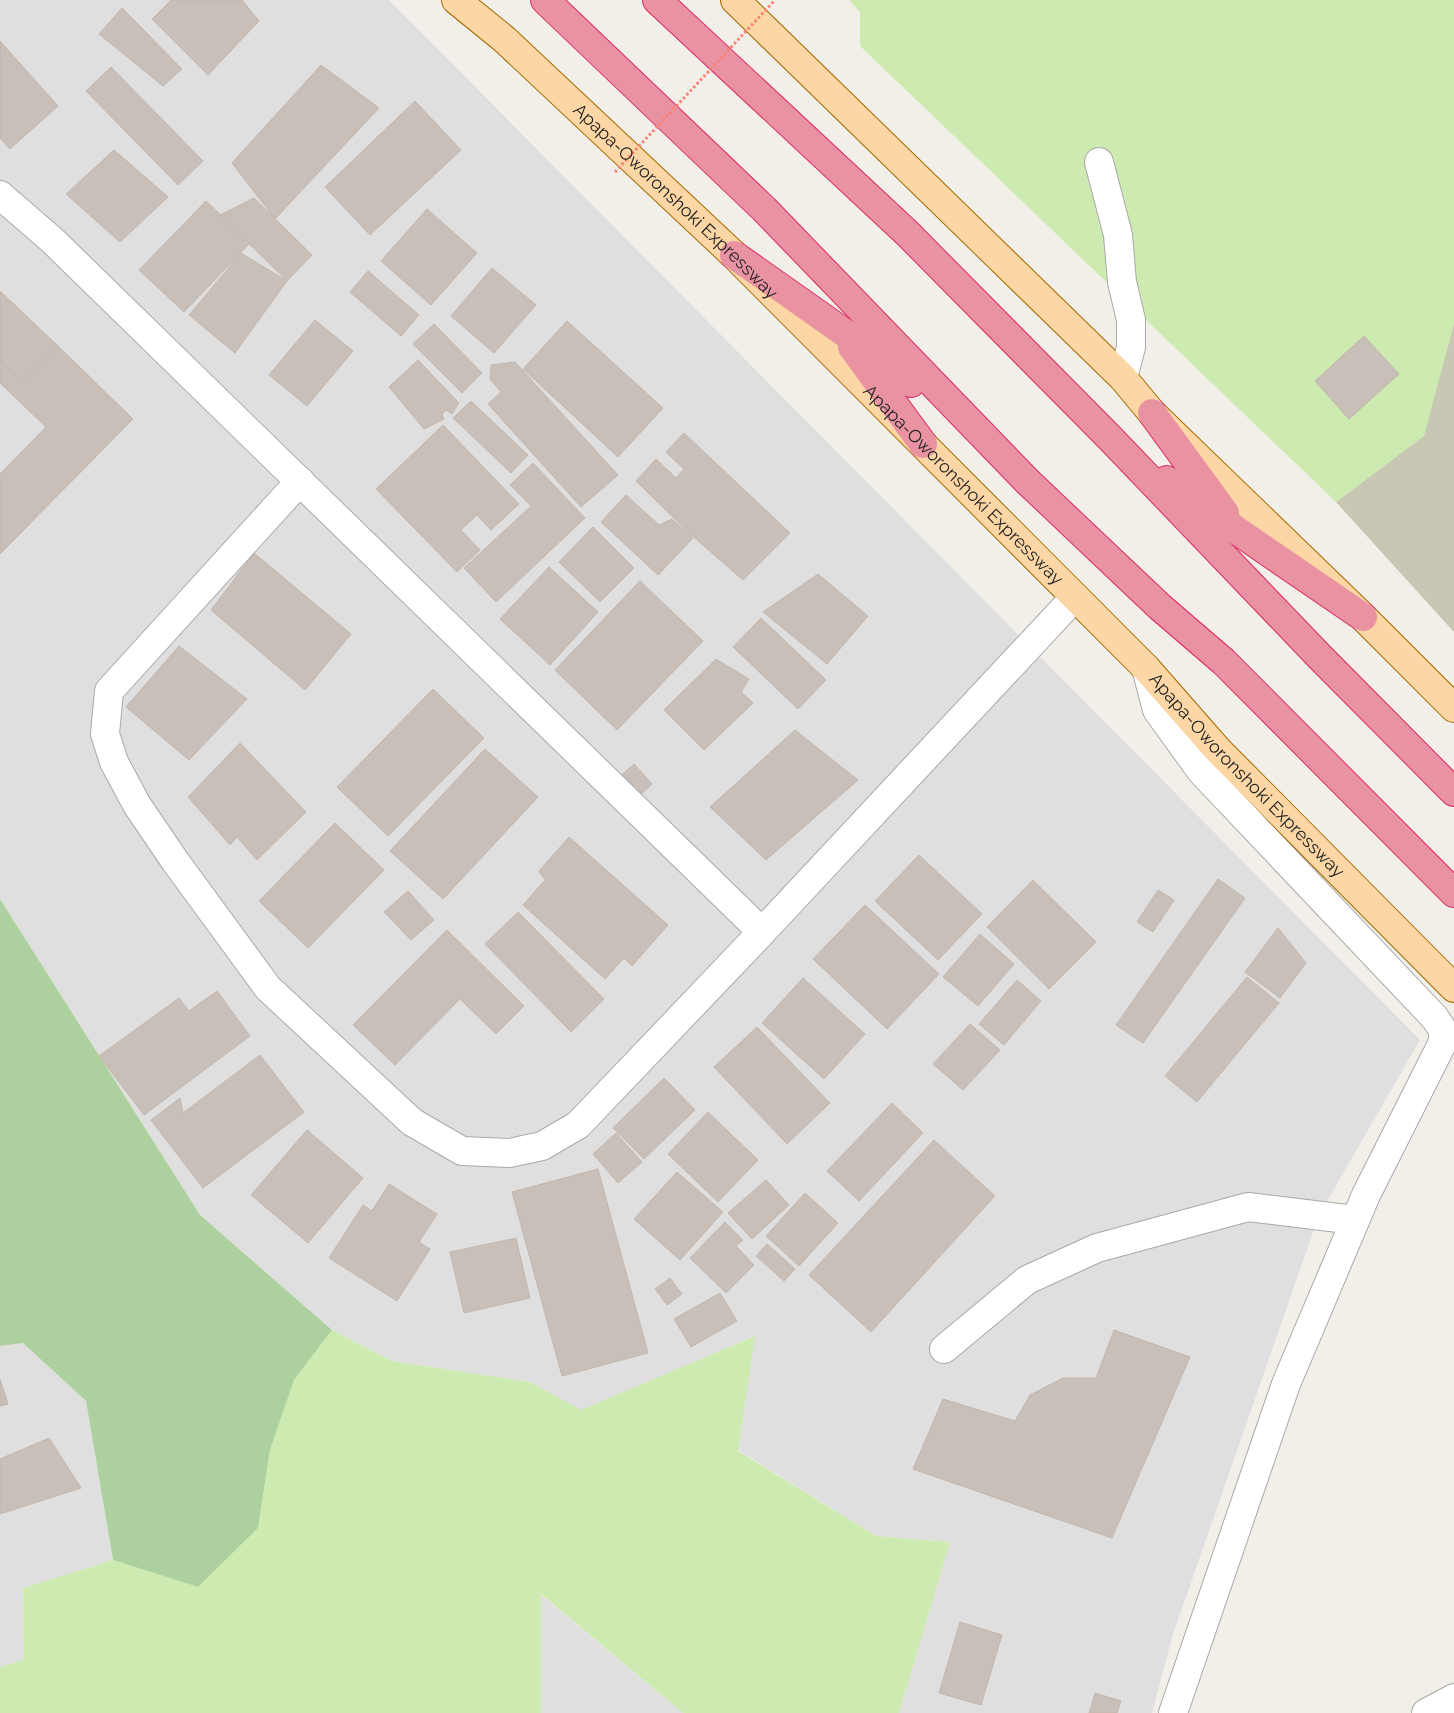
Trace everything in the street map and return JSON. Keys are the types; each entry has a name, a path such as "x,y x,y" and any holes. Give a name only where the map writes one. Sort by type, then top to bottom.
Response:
{"highway":[{"path":"545,0 764,209 1026,482"},
{"path":"657,0 907,233 1110,438 1319,656 1454,792"},
{"path":"764,209 839,330 923,444"},
{"path":"734,255 883,360 1026,482 1160,607 1224,662 1454,892"},
{"path":"1152,413 1240,532 1319,656"},
{"path":"1110,438 1240,532 1363,617"}],"main road":[{"name":"Apapa-Oworonshoki Expressway","path":"456,0 504,39 734,255 1146,668 1217,749 1454,988"},
{"path":"735,0 1123,378 1152,413 1363,617 1454,708"}],"street":[{"path":"1099,162 1118,235 1122,282 1131,320 1131,347 1123,378"},
{"path":"0,195 52,240 762,932"},
{"path":"300,481 109,691 105,734 114,762 137,805 175,861 268,988 412,1122 462,1151 509,1153 542,1146 578,1124 762,932 1075,597"},
{"path":"1146,668 1157,710 1200,771 1435,1018 1444,1032 1442,1044 1366,1195 1286,1384 1173,1713"},
{"path":"944,1349 1027,1280 1098,1248 1248,1207 1355,1220"},
{"path":"1426,1713 1454,1698"}],"path":[{"path":"615,172 775,0"}],"shaded area":[{"path":"0,0 389,0 1420,1040 1319,1215 1172,1637 1152,1713 899,1713 950,1542 876,1536 738,1450 754,1336 581,1411 530,1382 392,1361 332,1330 200,1215 0,899"},
{"path":"1454,323 1454,632 1336,502 1423,436"},
{"path":"23,1343 86,1401 113,1560 23,1588 24,1660 0,1667 0,1346"},
{"path":"540,1594 683,1713 541,1713"}],"green space":[{"path":"849,0 1454,0 1454,323 1424,436 1336,502 860,46 860,12"},
{"path":"0,899 200,1215 332,1330 294,1380 270,1450 258,1528 198,1587 113,1560 86,1401 23,1343 0,1346"},
{"path":"332,1330 392,1361 530,1382 581,1410 755,1336 738,1451 876,1536 950,1542 899,1713 683,1713 541,1594 541,1713 0,1713 0,1667 24,1660 23,1588 113,1560 198,1587 258,1528 270,1450 294,1380"}],"building":[{"path":"171,0 242,0 259,21 208,75 152,19"},
{"path":"122,8 182,69 163,86 99,34"},
{"path":"0,41 58,106 10,149 0,138"},
{"path":"321,65 379,108 275,219 232,163"},
{"path":"111,67 203,161 178,185 86,91"},
{"path":"415,101 461,150 370,235 325,187"},
{"path":"114,150 168,197 120,242 66,194"},
{"path":"254,198 312,255 287,281 220,215"},
{"path":"206,201 250,243 184,312 139,270"},
{"path":"427,209 477,253 431,305 381,261"},
{"path":"241,253 287,281 235,353 189,315"},
{"path":"492,268 536,305 494,353 451,316"},
{"path":"368,271 419,315 401,336 350,292"},
{"path":"0,291 57,345 21,381 0,361"},
{"path":"315,320 353,351 307,406 269,375"},
{"path":"567,321 663,408 618,457 523,369"},
{"path":"434,324 482,373 462,393 413,344"},
{"path":"1364,336 1399,374 1349,419 1315,381"},
{"path":"57,345 133,419 0,554 0,474 46,427 0,383 0,361 21,381"},
{"path":"418,360 459,403 452,414 446,410 442,414 444,419 424,429 389,387"},
{"path":"515,362 618,475 581,507 488,404 501,392 490,379 491,365"},
{"path":"471,401 528,455 511,473 453,418"},
{"path":"443,425 519,504 491,530 477,515 461,530 480,550 457,572 376,489"},
{"path":"684,433 790,533 743,580 688,532 636,481 656,459 676,478 684,469 666,452"},
{"path":"533,463 585,518 496,602 464,568 531,506 510,485"},
{"path":"626,495 659,525 672,519 693,538 658,575 601,522"},
{"path":"593,527 634,568 600,602 559,562"},
{"path":"254,553 351,634 305,690 211,610"},
{"path":"549,567 598,612 550,665 500,619"},
{"path":"818,574 868,616 827,664 763,612"},
{"path":"640,581 703,641 617,730 555,670"},
{"path":"761,618 826,680 798,709 733,647"},
{"path":"179,646 247,699 189,760 126,707"},
{"path":"716,659 749,679 741,692 753,703 704,750 664,710"},
{"path":"433,689 484,738 388,836 337,787"},
{"path":"795,730 858,780 766,860 710,807"},
{"path":"240,743 306,812 257,860 237,837 230,845 188,797"},
{"path":"485,749 538,797 443,899 390,851"},
{"path":"634,764 652,784 635,800 616,780"},
{"path":"335,823 384,870 308,948 259,901"},
{"path":"569,837 668,925 632,966 624,958 605,979 523,905 545,880 539,871"},
{"path":"919,855 982,914 938,960 875,901"},
{"path":"1218,879 1245,898 1143,1043 1116,1025"},
{"path":"1033,880 1096,942 1049,989 987,927"},
{"path":"1158,890 1174,900 1153,932 1137,922"},
{"path":"408,891 434,920 411,940 384,912"},
{"path":"865,905 939,974 887,1029 813,959"},
{"path":"518,912 604,999 571,1032 485,944"},
{"path":"1278,928 1306,963 1280,998 1245,972"},
{"path":"447,930 524,1006 496,1034 460,999 395,1065 353,1025"},
{"path":"980,934 1014,964 978,1006 943,977"},
{"path":"1247,977 1279,1003 1197,1102 1165,1076"},
{"path":"803,978 865,1034 824,1079 762,1023"},
{"path":"1017,980 1041,1001 1004,1045 979,1024"},
{"path":"217,991 250,1036 144,1115 99,1056 179,998 189,1011"},
{"path":"970,1024 1000,1050 963,1090 933,1064"},
{"path":"757,1027 830,1103 787,1144 714,1067"},
{"path":"260,1055 304,1112 203,1188 151,1120 180,1098 183,1113"},
{"path":"664,1078 695,1110 644,1159 613,1128"},
{"path":"892,1103 923,1133 859,1201 827,1171"},
{"path":"708,1112 758,1160 718,1202 668,1154"},
{"path":"307,1130 363,1178 308,1243 251,1195"},
{"path":"616,1133 642,1162 618,1183 593,1154"},
{"path":"934,1140 995,1196 871,1332 809,1275"},
{"path":"598,1169 648,1353 562,1376 512,1192"},
{"path":"677,1172 723,1212 680,1260 634,1219"},
{"path":"766,1180 789,1205 752,1239 728,1213"},
{"path":"389,1184 437,1214 419,1242 430,1249 397,1301 329,1258 363,1205 372,1211"},
{"path":"805,1193 838,1223 799,1266 766,1236"},
{"path":"725,1222 743,1240 736,1246 754,1265 726,1293 690,1258"},
{"path":"516,1238 530,1298 464,1313 450,1252"},
{"path":"767,1244 795,1269 784,1281 756,1256"},
{"path":"670,1278 682,1294 667,1305 655,1289"},
{"path":"720,1293 737,1321 691,1347 674,1319"},
{"path":"1114,1330 1190,1357 1112,1538 913,1469 943,1399 1015,1421 1030,1395 1063,1378 1096,1378"},
{"path":"0,1379 8,1404 0,1406"},
{"path":"49,1438 81,1488 0,1514 0,1459"},
{"path":"960,1622 1002,1635 981,1705 939,1693"},
{"path":"1095,1693 1121,1701 1117,1713 1089,1713"}]}
